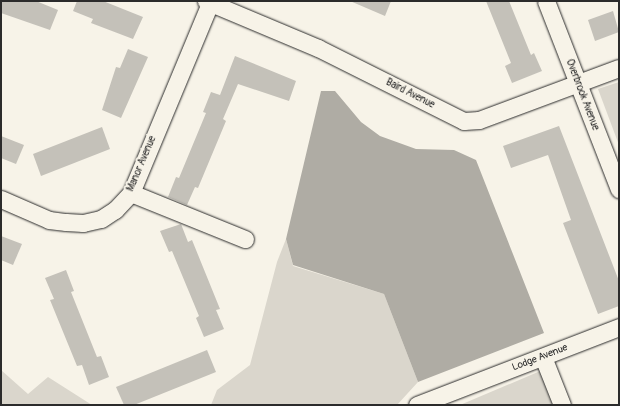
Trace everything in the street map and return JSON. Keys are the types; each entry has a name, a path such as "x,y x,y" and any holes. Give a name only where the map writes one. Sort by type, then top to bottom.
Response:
{"street":[{"name":"Overbrook Avenue","path":"546,1 619,189"},
{"name":"Baird Avenue","path":"208,2 336,56 459,120 479,120 619,68"},
{"name":"Manor Avenue","path":"1,199 49,220 83,222 101,219 111,213 130,193 208,2"},
{"path":"130,193 245,239"},
{"name":"Lodge Avenue","path":"417,405 619,327"},
{"path":"543,357 562,405"},
{"name":"Lodge Avenue","path":"439,405 460,388"}],"shaded area":[{"path":"619,82 619,145 598,89"},
{"path":"321,91 335,91 361,122 380,136 416,149 454,150 476,160 544,333 418,382 384,294 293,265 286,239"},
{"path":"286,239 293,266 384,294 418,382 397,405 211,405 217,390 250,365 277,262"},
{"path":"545,369 559,405 460,405"},
{"path":"1,370 28,394 48,377 92,405 1,405"}],"building":[{"path":"1,1 36,1 58,10 50,30 1,13"},
{"path":"77,1 103,1 143,17 133,39 91,23 93,19 73,11"},
{"path":"350,1 391,1 385,16"},
{"path":"486,1 509,1 531,55 534,53 542,71 512,83 505,66 511,63"},
{"path":"613,11 619,32 595,41 588,20"},
{"path":"128,49 148,57 121,118 102,110 116,67 120,68"},
{"path":"235,56 296,81 289,101 238,84 223,119 226,121 198,188 195,187 187,205 168,197 176,177 179,178 206,113 203,112 211,92 220,95"},
{"path":"559,126 619,281 619,306 598,314 563,223 571,220 548,155 511,168 503,146"},
{"path":"102,127 110,149 41,176 33,154"},
{"path":"1,136 24,145 16,164 1,158"},
{"path":"181,224 188,242 192,240 220,309 216,310 224,329 204,337 196,318 199,316 172,251 169,252 160,231"},
{"path":"1,236 22,244 13,265 1,260"},
{"path":"66,270 74,291 71,292 97,357 101,356 109,377 89,385 82,365 77,366 50,300 54,299 45,278"},
{"path":"207,350 216,372 134,405 124,405 116,387"}]}
